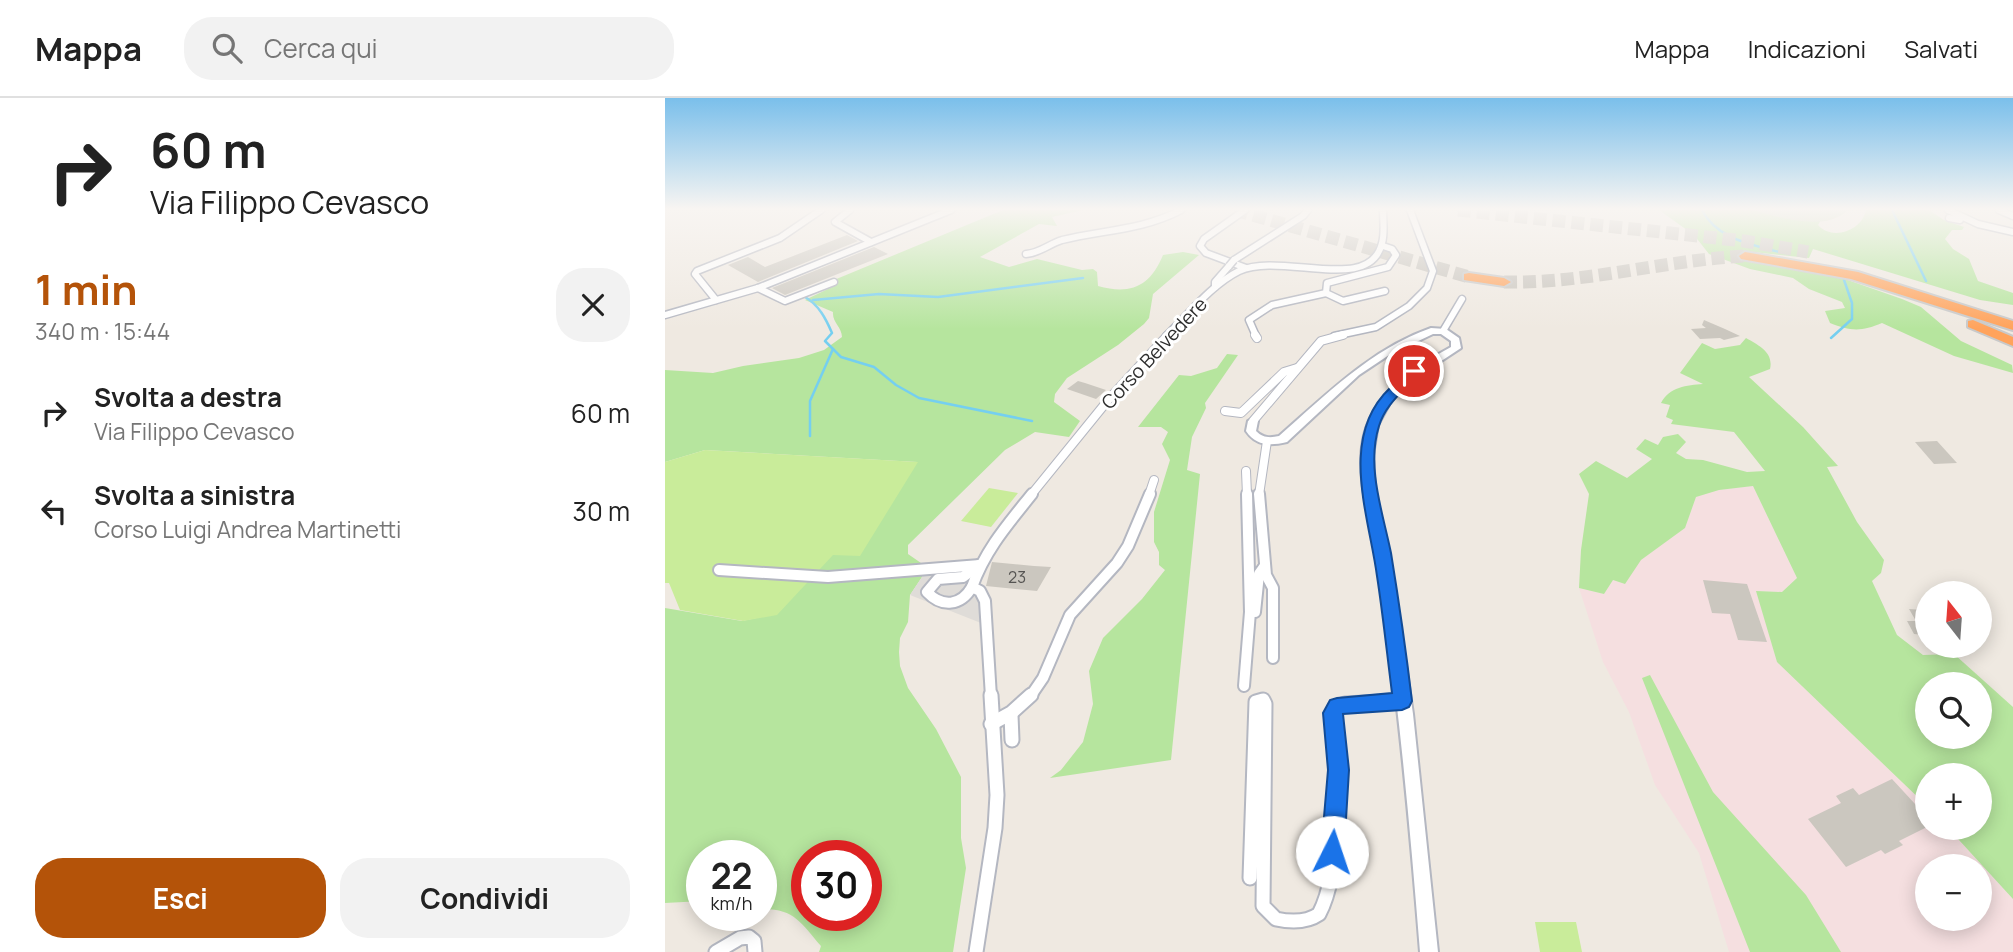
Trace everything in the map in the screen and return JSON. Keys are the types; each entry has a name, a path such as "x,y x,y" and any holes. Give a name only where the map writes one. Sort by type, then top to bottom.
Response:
{"highway":[{"path":"1808,252 2009,311"},
{"path":"1745,256 1853,275 2013,326"},
{"path":"1469,277 1504,282"},
{"path":"1929,301 2013,342"}],"street":[{"path":"716,300 695,274 697,271 750,250"},
{"path":"665,315 758,288 852,250"},
{"path":"1026,254 1043,250"},
{"path":"1203,250 1246,268"},
{"path":"1215,288 1215,282 1232,263 1252,250"},
{"name":"Corso Belvedere","path":"976,589 979,565 994,541 1125,380 1161,340 1215,288 1246,268 1277,264 1350,270 1371,264 1380,250"},
{"path":"1326,293 1327,283 1390,266 1395,253 1390,250"},
{"path":"1423,250 1433,273 1427,291 1378,326 1366,331 1336,334 1321,341 1253,421 1253,435 1267,441 1288,436 1356,373 1386,353 1431,331 1443,331 1456,340 1458,346 1414,371 1395,388 1372,426 1367,467 1373,516 1384,561 1420,838 1429,952"},
{"path":"758,288 783,301 803,296 834,282"},
{"path":"1257,338 1249,320 1272,305 1326,293 1336,299 1348,300 1385,291"},
{"path":"1443,331 1462,299"},
{"path":"1225,411 1241,413 1284,372 1297,368"},
{"path":"1267,441 1258,503 1265,567 1273,589 1273,658"},
{"path":"1244,686 1250,612 1246,471"},
{"path":"991,724 1011,715 1030,701 1041,684 1069,615 1123,555 1154,480"},
{"path":"719,570 828,577 979,565"},
{"path":"976,952 995,828 997,795 985,601 976,589 965,600 955,603 933,599 927,592 938,579 963,577 979,565"},
{"path":"1250,612 1255,612 1259,574 1265,567"},
{"path":"1250,878 1256,702 1263,700 1265,704 1263,906 1268,916 1277,921 1309,920 1318,915 1323,907 1330,880 1338,770 1333,713 1337,707 1345,704 1402,701"},
{"path":"1011,715 1012,740"},
{"path":"716,952 740,938 749,937 754,941 755,952"}],"shaded area":[{"path":"1753,486 1797,578 1782,592 1757,591 1777,662 1915,794 1915,840 1959,840 1972,854 1915,854 1915,931 1992,931 1992,876 2013,899 2013,952 1729,952 1699,853 1655,785 1629,712 1603,662 1579,588 1604,594 1613,580 1625,584 1640,560 1685,528 1696,497 1719,490"},
{"path":"980,565 981,623 910,595 924,574"}],"green space":[{"path":"907,250 993,250 980,257 1009,267 1037,259 1082,270 1093,269 1097,272 1098,286 1109,289 1138,286 1152,275 1163,255 1183,252 1199,255 1153,294 1149,318 1144,324 1118,345 1067,378 1055,394 1054,402 1080,421 1069,437 1035,432 1005,450 908,545 908,554 921,563 924,574 910,595 908,622 900,638 900,666 908,688 936,729 961,777 961,838 966,868 953,952 819,952 821,946 809,931 882,931 882,840 791,840 791,915 777,910 777,840 686,840 686,902 665,903 665,608 742,621 777,614 917,462 705,450 665,462 665,370 713,373 799,358 824,350 842,337 840,330 833,312 805,300 832,287 834,280"},
{"path":"1706,250 1813,250 1809,258 1744,251 1750,259 1822,271 1921,307 1961,341 2012,365 2013,373 1954,356 1882,323 1856,329 1830,323 1825,311 1845,308 1842,302 1809,289 1793,278 1750,269 1709,254"},
{"path":"1816,250 1954,250 1969,259 1978,281 2013,293 2013,305 1980,300"},
{"path":"1746,338 1760,346 1767,354 1771,363 1770,369 1749,377 1803,427 1838,466 1827,467 1857,522 1884,560 1881,573 1872,581 1897,635 1915,649 1915,658 1958,658 1974,672 1915,672 1915,749 1992,749 1992,688 2013,707 2013,899 1992,876 1992,854 1972,854 1959,840 1992,840 1992,763 1915,763 1915,794 1777,662 1756,591 1782,592 1797,578 1753,486 1719,490 1696,497 1685,528 1641,560 1625,584 1613,580 1604,594 1579,588 1589,494 1579,474 1596,461 1627,478 1652,459 1636,449 1645,439 1658,445 1663,437 1678,434 1686,442 1676,453 1686,459 1703,460 1747,472 1765,471 1734,432 1671,424 1673,420 1666,417 1670,405 1661,403 1669,393 1685,386 1703,384 1680,373 1702,343 1715,349 1740,345"},
{"path":"1227,354 1238,355 1205,403 1206,408 1192,437 1187,470 1200,474 1171,760 1050,778 1061,770 1083,742 1093,704 1089,671 1103,638 1142,599 1165,570 1159,565 1159,552 1154,542 1154,512 1170,460 1162,444 1168,432 1161,427 1138,427 1179,375 1191,376 1217,368"},
{"path":"705,450 918,462 860,556 833,555 777,615 743,621 680,610 669,583 665,583 665,462"},
{"path":"989,488 1018,493 991,527 961,521"},
{"path":"1650,675 1713,792 1806,895 1841,952 1750,952 1642,678"},
{"path":"1535,922 1576,922 1582,952 1540,952"}],"building":[{"path":"809,250 836,250 758,282 728,265 748,257 765,267"},
{"path":"867,250 880,250 888,254 785,295 772,288"},
{"path":"1704,320 1740,336 1724,340 1700,339 1691,329 1706,328 1702,325"},
{"path":"1078,381 1106,390 1096,399 1067,389"},
{"path":"1937,441 1957,463 1934,464 1915,442"},
{"path":"992,562 1051,567 1037,591 986,586"},
{"path":"1703,580 1747,584 1767,642 1738,640 1730,614 1712,613"},
{"path":"1907,621 1915,621 1915,634 1914,634"},
{"path":"1892,779 1915,804 1915,833 1899,841 1903,845 1885,854 1881,850 1846,867 1808,819 1841,803 1836,796 1853,788 1859,795"}],"waterway":[{"path":"1771,250 1779,252"},
{"path":"1911,250 1926,281"},
{"path":"813,300 879,294 938,297 1083,278"},
{"path":"1831,338 1852,319 1852,303 1844,280"},
{"path":"805,297 825,318 832,333 825,341 833,349"},
{"path":"810,436 810,401 833,349"},
{"path":"833,349 841,357 874,367 896,385 919,398 1032,421"}],"tunnel":[{"path":"1374,250 1469,277"},
{"path":"1796,250 1808,252"},
{"path":"1504,282 1595,276 1745,256"}],"route":[{"path":"1332,852 1338,770 1333,713 1337,707 1345,704 1402,701 1382,548 1373,516 1367,467 1372,426 1390,395 1400,382 1414,371"}]}
